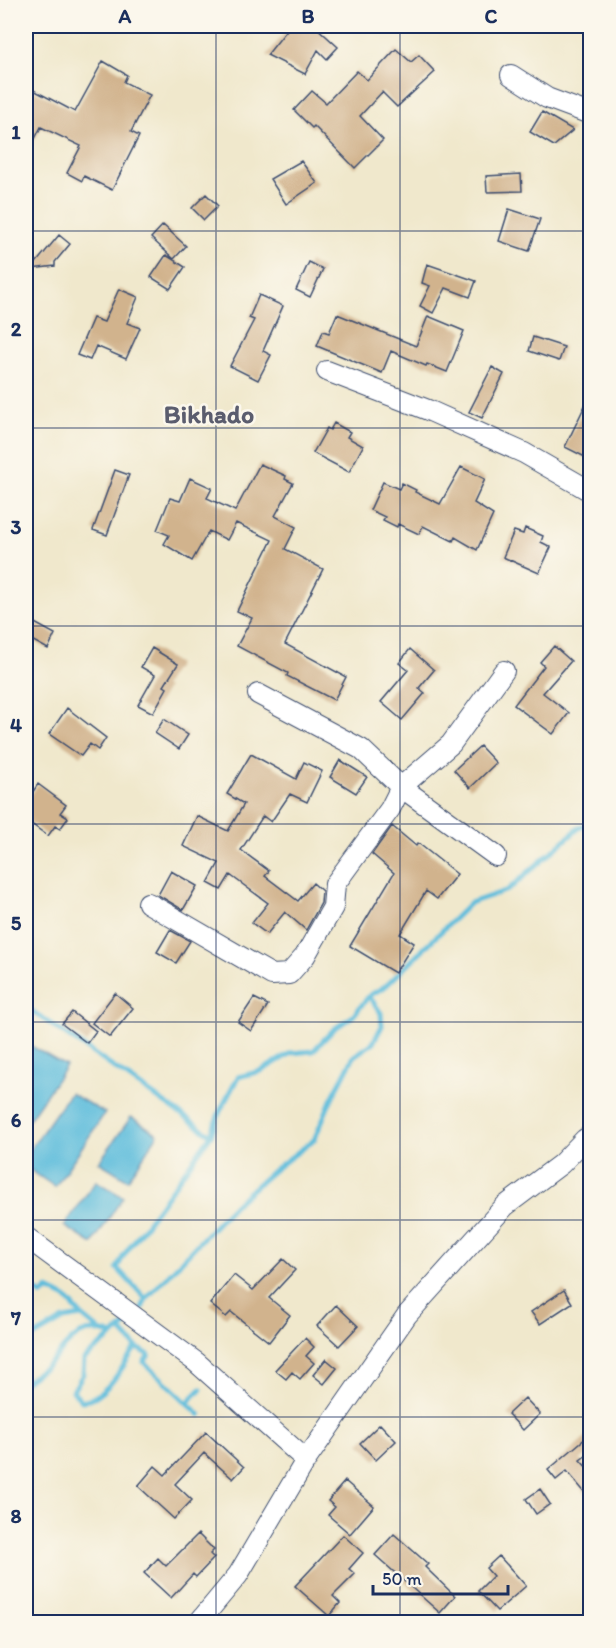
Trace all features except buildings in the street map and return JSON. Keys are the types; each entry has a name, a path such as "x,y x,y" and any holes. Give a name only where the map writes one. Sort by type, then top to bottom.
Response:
{"street":[{"path":"511,75 547,98 591,114"},
{"path":"327,371 428,410 524,453 591,491"},
{"path":"148,903 272,975 289,974 305,956 333,907 335,884 390,809 401,787 451,744 504,671"},
{"path":"258,693 362,749 401,787 496,856"},
{"path":"199,1623 238,1575 306,1460 407,1315 506,1206 561,1164 585,1139 591,1139"},
{"path":"26,1237 196,1362 306,1460"}],"water":[{"path":"26,1043 66,1066 26,1124"},
{"path":"70,1093 105,1113 55,1187 26,1167 26,1155"},
{"path":"131,1117 158,1134 128,1180 99,1162"},
{"path":"96,1181 123,1197 92,1244 64,1226"}],"waterway":[{"path":"142,1308 146,1299 234,1205 275,1169 314,1140 331,1100 354,1056 373,1043 382,1026 381,1013 369,996 387,985 470,903 508,890 579,828 590,823"},
{"path":"146,1299 117,1268 211,1135 220,1111 238,1077 261,1071 291,1053 313,1051 334,1029 353,1016 369,996"},
{"path":"26,1007 211,1135"},
{"path":"26,1278 30,1272"},
{"path":"26,1284 42,1295 48,1289 66,1298 82,1316"},
{"path":"26,1341 64,1319 82,1316 99,1330"},
{"path":"26,1381 49,1364 69,1342 83,1333 91,1331 113,1335 127,1324"},
{"path":"120,1329 136,1347 149,1355 144,1362 200,1415"},
{"path":"113,1335 84,1359 83,1374 73,1391 82,1401 91,1399 106,1388 136,1347"},
{"path":"187,1403 201,1389"}],"district":[{"name":"Bikhado","path":"209,414"}]}
